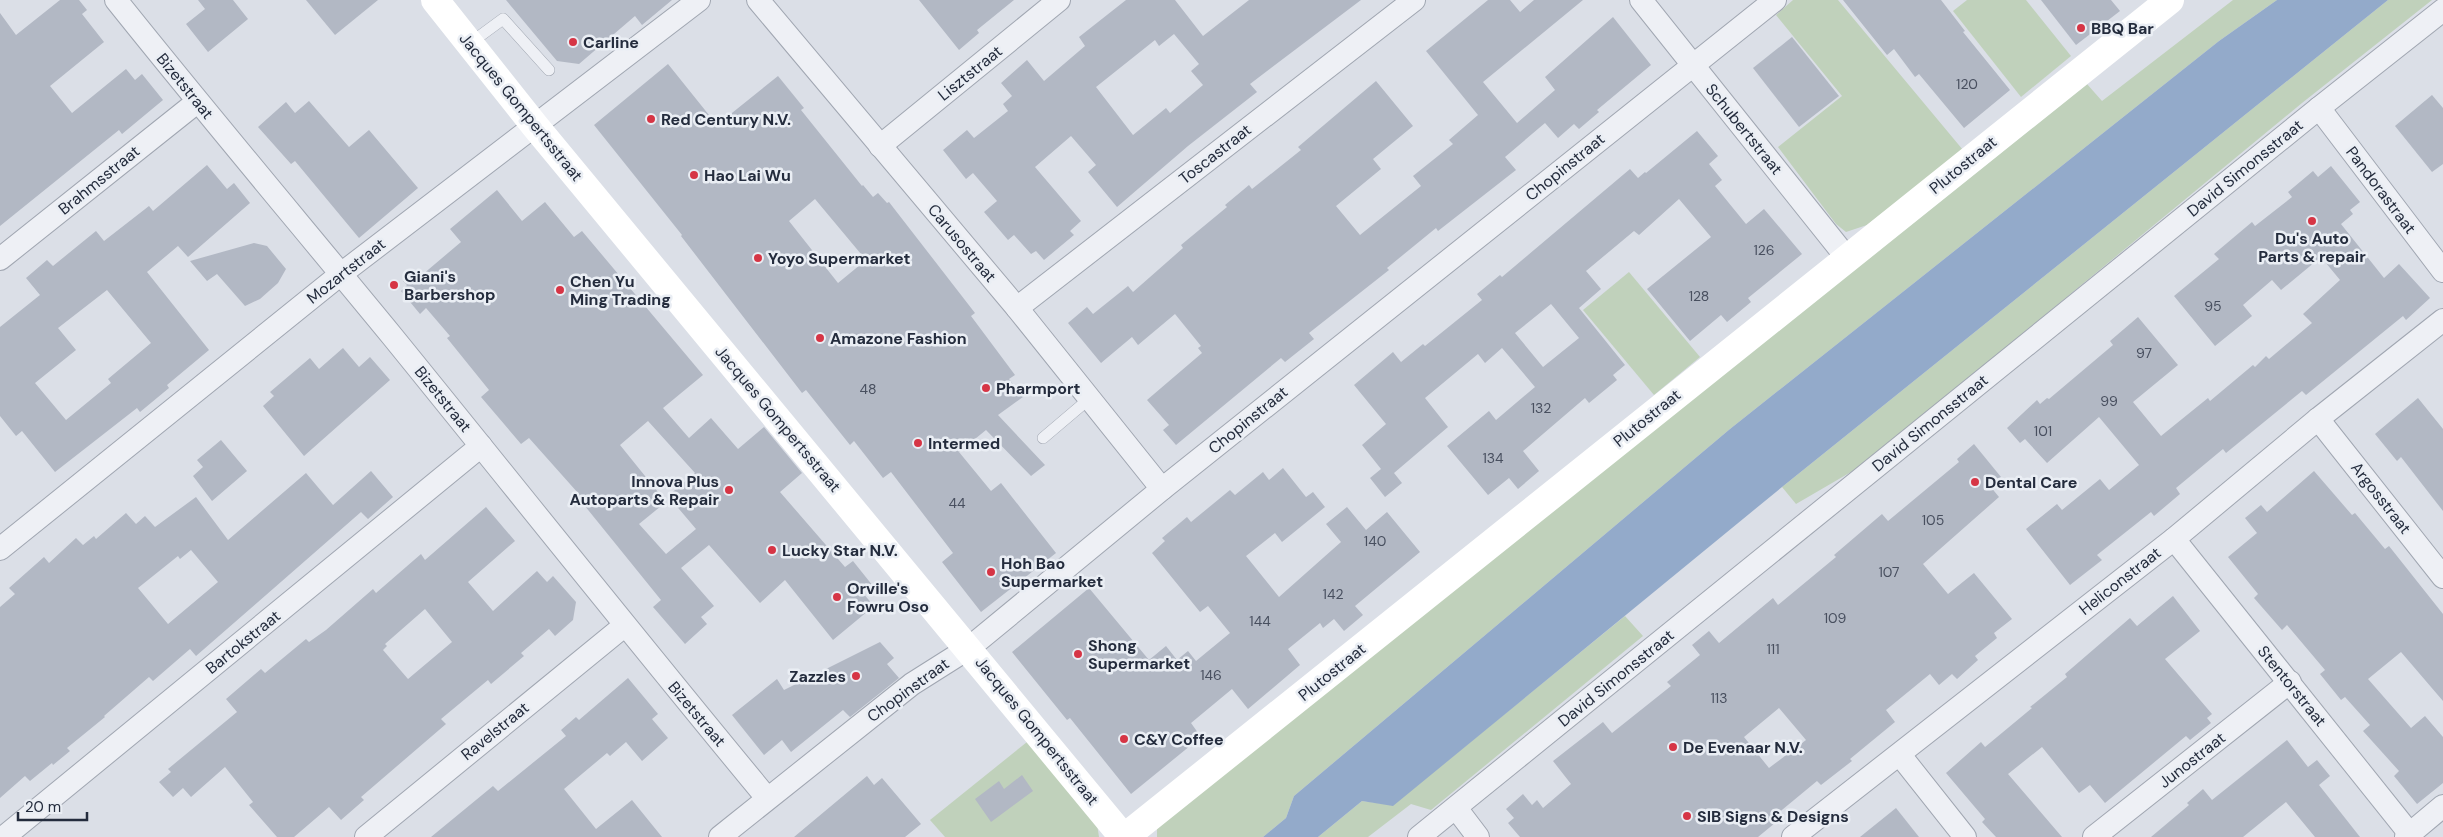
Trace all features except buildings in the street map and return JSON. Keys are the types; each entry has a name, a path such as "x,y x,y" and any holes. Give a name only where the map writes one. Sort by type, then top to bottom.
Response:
{"street":[{"name":"Bizetstraat","path":"116,0 197,102 341,274 481,446 624,626 767,798"},
{"name":"Jacques Gompertsstraat","path":"435,0 535,126 1124,837"},
{"name":"Mozartstraat","path":"0,549 341,274 699,0"},
{"name":"Carusostraat","path":"758,0 1017,308 1162,489"},
{"name":"Lisztstraat","path":"880,146 1059,0"},
{"name":"Toscastraat","path":"1017,308 1414,0"},
{"name":"Schubertstraat","path":"1641,0 1846,258"},
{"name":"Chopinstraat","path":"720,837 912,684 969,648 1162,489 1775,0"},
{"name":"Plutostraat","path":"1124,837 2170,0"},
{"name":"David Simonsstraat","path":"1419,837 2318,108 2443,10"},
{"name":"Brahmsstraat","path":"0,259 197,102"},
{"name":"Pandorastraat","path":"2318,108 2443,271"},
{"name":"Heliconstraat","path":"1792,837 1900,755 2174,539 2318,419 2443,320"},
{"name":"Argosstraat","path":"2318,419 2443,577"},
{"name":"Bartokstraat","path":"4,837 481,446"},
{"name":"Stentorstraat","path":"2174,539 2290,682 2408,835"},
{"name":"Ravelstraat","path":"366,837 624,626"},
{"name":"Junostraat","path":"2094,837 2290,682"},
{"path":"1900,755 1965,837"},
{"path":"2408,835 2443,806"},
{"path":"1456,808 1478,837"}],"lane":[{"path":"469,44 503,19 549,70"},
{"path":"1043,438 1089,399"}],"green space":[{"path":"1793,0 1838,0 1963,150 1867,225 1846,232 1836,224 1778,147 1842,96 1776,15"},
{"path":"1967,0 2026,0 2071,56 2021,97 1953,11"},
{"path":"2233,0 2277,0 2219,41 1730,429 1294,796 1286,818 1263,837 1157,837 1157,828 2087,84 2102,101"},
{"path":"2388,0 2432,0 2302,103 1863,465 1796,504 1782,487"},
{"path":"1629,272 1700,357 1654,395 1583,310"},
{"path":"1625,616 1643,636 1431,810 1411,804 1368,837 1318,837 1362,801 1393,805"},
{"path":"1027,742 1097,824 1099,837 945,837 930,820"}],"water":[{"path":"2277,0 2388,0 1782,487 1393,806 1362,801 1318,837 1263,837 1286,818 1294,796 1730,429 2219,41"}],"place":[{"name":"BBQ Bar","path":"2081,28"},
{"name":"Carline","path":"573,42"},
{"name":"Red Century N.V.","path":"651,119"},
{"name":"Hao Lai Wu","path":"694,175"},
{"name":"Du's Auto Parts & repair","path":"2312,221"},
{"name":"Yoyo Supermarket","path":"758,258"},
{"name":"Giani's Barbershop","path":"394,285"},
{"name":"Chen Yu Ming Trading","path":"560,290"},
{"name":"Amazone Fashion","path":"820,338"},
{"name":"Pharmport","path":"986,388"},
{"name":"Intermed","path":"918,443"},
{"name":"Dental Care","path":"1975,482"},
{"name":"Innova Plus Autoparts & Repair","path":"729,490"},
{"name":"Lucky Star N.V.","path":"772,550"},
{"name":"Hoh Bao Supermarket","path":"991,572"},
{"name":"Orville's Fowru Oso","path":"837,597"},
{"name":"Shong Supermarket","path":"1078,654"},
{"name":"Zazzles","path":"856,676"},
{"name":"C&Y Coffee","path":"1124,739"},
{"name":"De Evenaar N.V.","path":"1673,747"},
{"name":"SIB Signs & Designs","path":"1687,816"}]}
